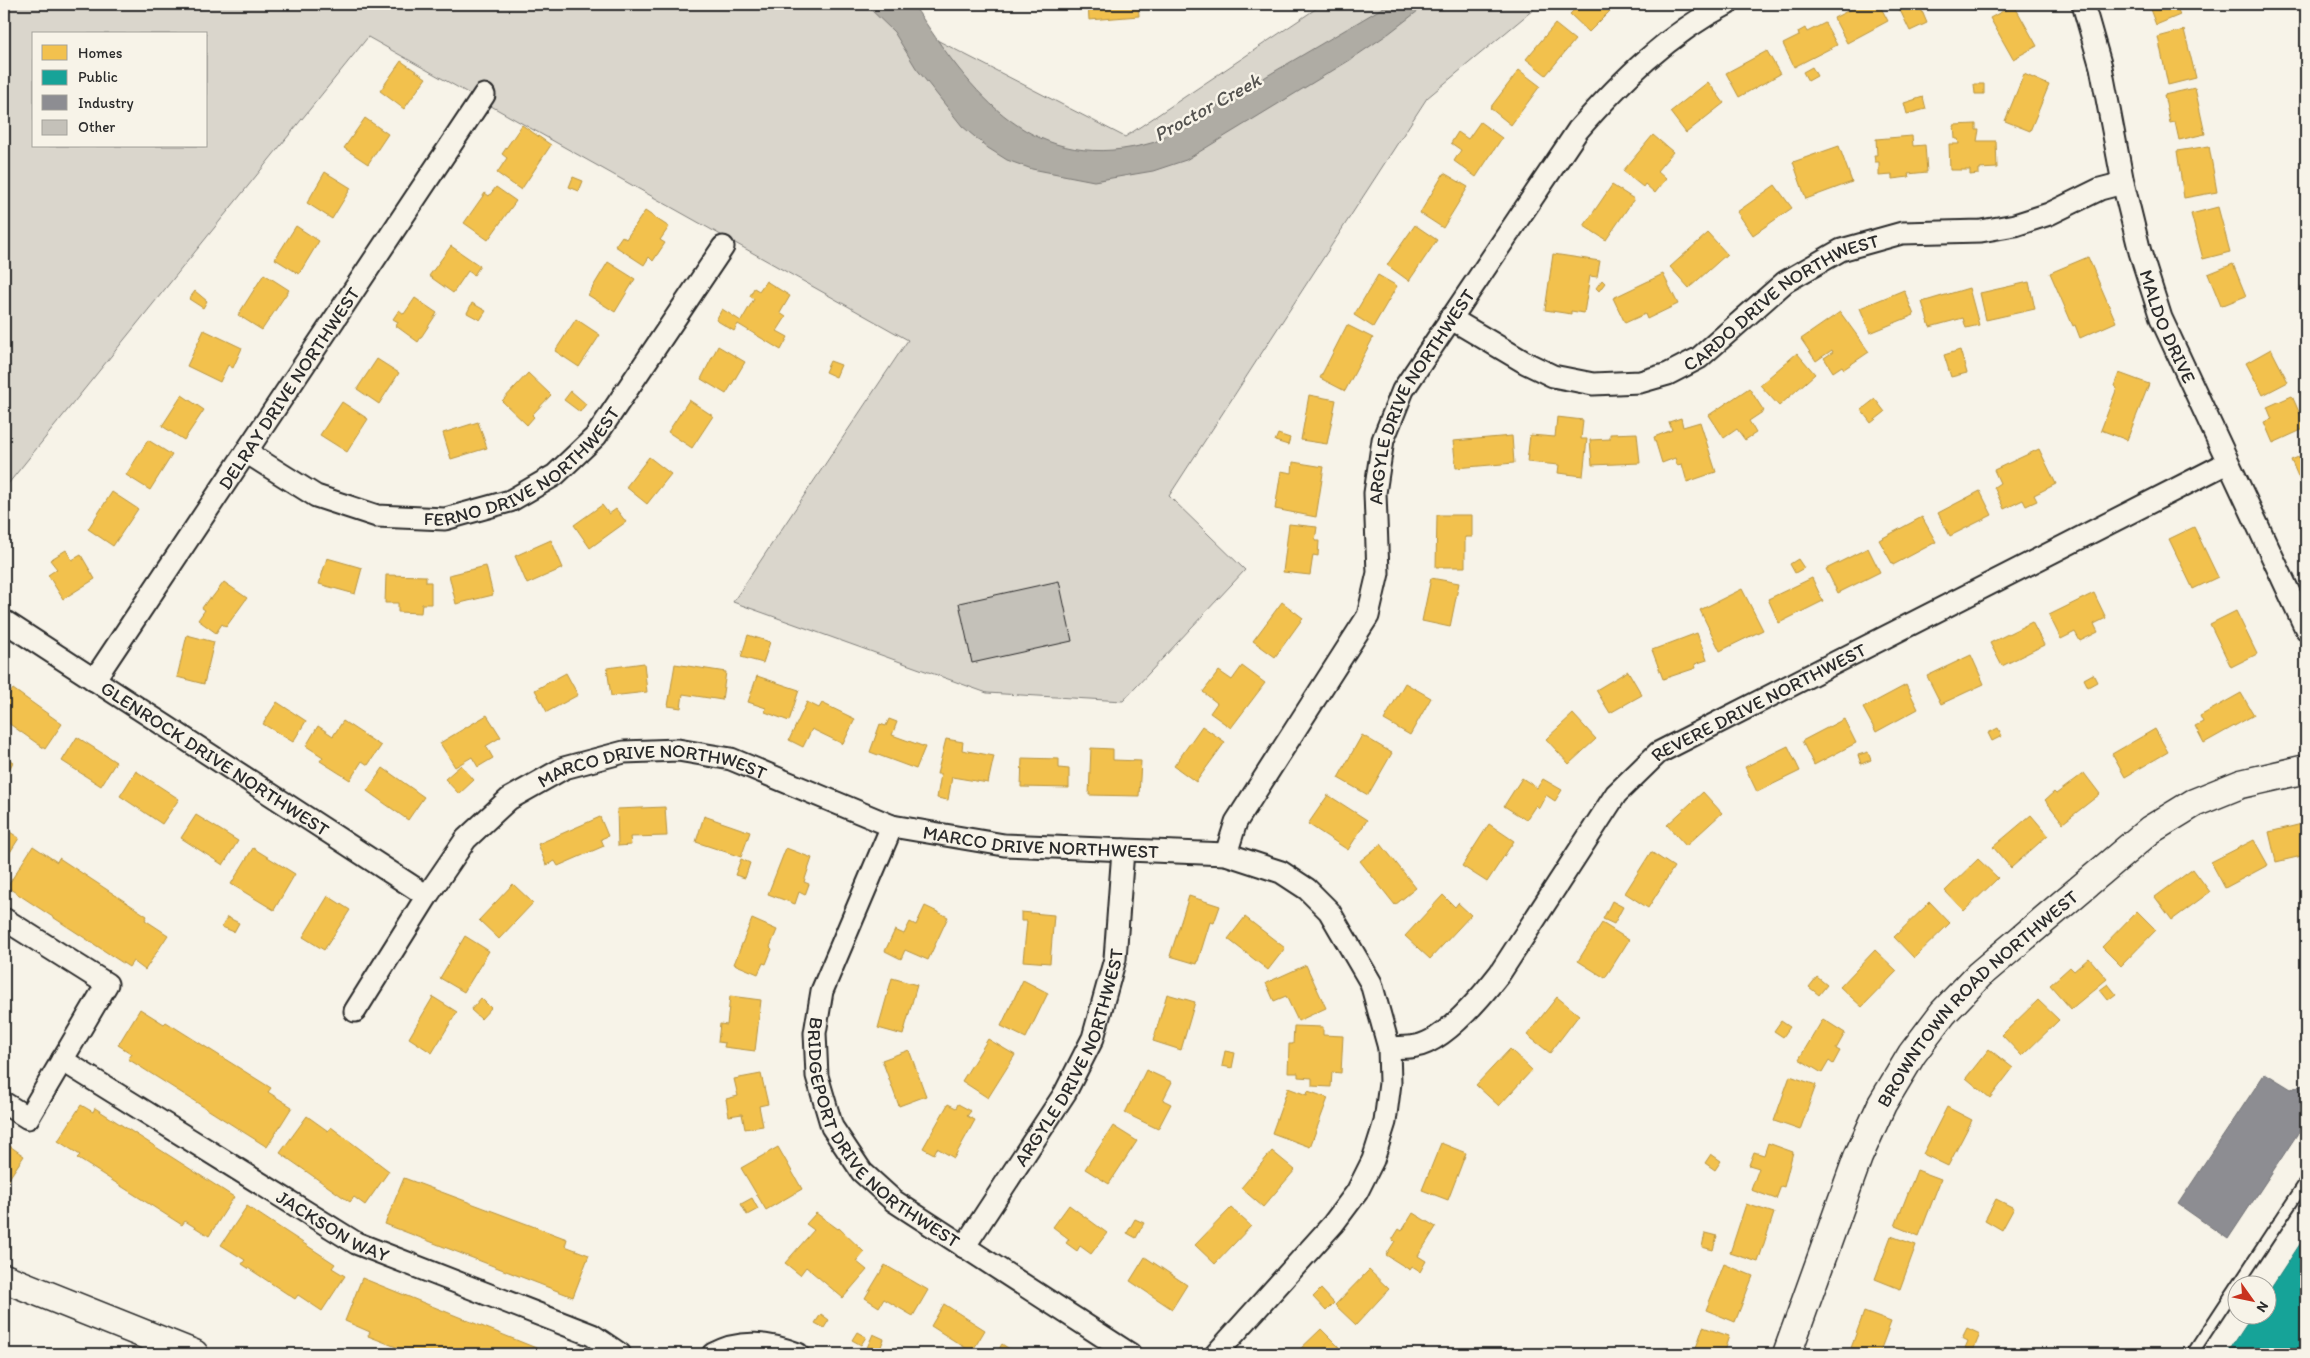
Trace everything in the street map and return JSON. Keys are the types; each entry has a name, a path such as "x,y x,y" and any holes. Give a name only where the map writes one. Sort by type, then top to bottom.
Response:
{"street":[{"name":"ARGYLE DRIVE NORTHWEST","path":"1226,854 1236,822 1368,616 1378,573 1375,493 1383,440 1403,390 1578,130 1610,93 1651,55 1727,4"},
{"name":"MALDO DRIVE","path":"2083,4 2101,67 2123,183 2140,252 2161,318 2306,629"},
{"name":"DELRAY DRIVE NORTHWEST","path":"94,680 484,95"},
{"name":"CARDO DRIVE NORTHWEST","path":"1450,318 1526,363 1552,376 1593,384 1640,382 1668,374 1699,358 1785,282 1841,250 1902,233 1981,231 2015,225 2050,214 2100,189 2123,183"},
{"name":"FERNO DRIVE NORTHWEST","path":"246,452 316,496 377,516 444,518 510,501 555,474 596,436 722,247"},
{"name":"REVERE DRIVE NORTHWEST","path":"1388,1048 1416,1046 1433,1040 1478,1001 1500,973 1616,794 1658,753 2227,463"},
{"name":"GLENROCK DRIVE NORTHWEST","path":"4,621 427,896"},
{"name":"MARCO DRIVE NORTHWEST","path":"355,1011 427,896 466,839 509,799 564,768 624,752 678,750 731,759 892,826 1004,845 1226,854 1281,872 1306,889 1329,912 1372,983 1388,1048 1390,1083 1385,1122 1373,1160 1357,1192 1334,1224 1216,1354"},
{"name":"BROWNTOWN ROAD NORTHWEST","path":"1787,1354 1858,1157 1882,1104 1912,1054 1943,1013 1979,975 2150,830 2194,804 2242,784 2284,772 2306,769"},
{"name":"BRIDGEPORT DRIVE NORTHWEST","path":"892,826 822,991 814,1033 817,1076 832,1127 862,1172 894,1201 1130,1354"},
{"name":"ARGYLE DRIVE NORTHWEST","path":"964,1247 1065,1093 1093,1038 1115,959 1123,850"},
{"path":"4,919 107,984 28,1118 4,1103"},
{"name":"JACKSON WAY","path":"62,1060 356,1243 592,1335 620,1354"},
{"path":"4,1278 194,1354"},
{"path":"713,1354 744,1343 777,1346 798,1354"}],"lane":[{"path":"2192,1354 2306,1181"}],"shaded area":[{"path":"4,4 867,4 1125,137 1323,4 1540,4 1427,98 1169,496 1245,570 1123,701 987,693 733,602 908,340 368,37 4,489"},
{"path":"865,4 913,4 959,69 984,97 1011,121 1041,138 1074,148 1112,150 1155,142 1389,4 1427,4 1350,60 1186,160 1153,171 1094,181 1032,169 1007,160 988,148 962,126 916,68 894,32"}],"building: Homes":[{"path":"1088,4 1138,4 1139,16 1089,20"},
{"path":"1580,4 1617,4 1589,32 1570,14"},
{"path":"1861,4 1879,4 1888,21 1847,43 1834,18"},
{"path":"1897,4 1919,4 1927,23 1910,31"},
{"path":"2148,4 2176,4 2180,15 2156,25"},
{"path":"2014,5 2037,46 2013,59 1990,18"},
{"path":"1825,23 1837,45 1794,67 1783,44 1799,36 1798,32 1805,28 1807,32"},
{"path":"1555,24 1575,40 1546,75 1526,59"},
{"path":"2184,30 2196,78 2168,85 2158,37"},
{"path":"1767,51 1780,74 1739,97 1726,73"},
{"path":"401,61 426,78 404,109 380,91"},
{"path":"1812,67 1817,76 1808,81 1803,72"},
{"path":"1519,70 1540,86 1511,125 1490,108"},
{"path":"2024,74 2049,85 2030,131 2005,121"},
{"path":"1708,82 1724,103 1686,133 1670,112"},
{"path":"1974,84 1984,84 1984,94 1975,94"},
{"path":"2195,88 2205,134 2179,140 2175,122 2170,123 2164,95"},
{"path":"1923,97 1926,109 1907,114 1904,103"},
{"path":"365,118 388,134 368,164 344,148"},
{"path":"1480,122 1502,138 1476,177 1454,161 1461,150 1451,143 1458,132 1468,139"},
{"path":"1976,124 1976,130 1979,130 1977,141 1996,141 1997,168 1979,169 1979,174 1970,175 1970,170 1950,170 1949,144 1959,144 1958,139 1955,139 1954,125"},
{"path":"522,125 551,145 521,190 497,173 507,158 502,154"},
{"path":"1653,135 1673,152 1657,171 1666,179 1655,193 1645,184 1643,187 1623,171"},
{"path":"1912,136 1913,146 1925,145 1927,172 1908,174 1909,177 1892,179 1892,175 1879,176 1879,162 1875,162 1874,155 1877,155 1876,139"},
{"path":"1839,146 1852,182 1806,199 1793,162"},
{"path":"2209,146 2217,192 2184,198 2177,151"},
{"path":"325,172 351,188 332,219 307,203"},
{"path":"1444,173 1468,187 1443,228 1420,213"},
{"path":"573,177 583,181 579,191 569,187"},
{"path":"1612,185 1634,199 1606,240 1584,226"},
{"path":"1775,185 1792,208 1753,235 1737,212"},
{"path":"496,187 516,201 488,240 464,223 485,193 489,196"},
{"path":"2218,207 2230,252 2203,259 2191,214"},
{"path":"645,211 669,227 660,240 665,243 653,261 649,257 644,265 615,246 622,236 626,239"},
{"path":"1415,225 1437,240 1409,281 1387,265"},
{"path":"296,226 319,241 299,274 275,259"},
{"path":"1708,233 1727,254 1689,288 1670,267"},
{"path":"451,246 480,266 474,275 468,271 453,293 429,276"},
{"path":"1553,254 1600,261 1597,277 1590,276 1584,313 1571,311 1571,314 1545,310"},
{"path":"2088,257 2116,322 2080,338 2050,273"},
{"path":"608,262 635,279 615,312 588,295"},
{"path":"2233,264 2246,296 2221,306 2208,274"},
{"path":"264,274 289,290 262,330 238,315"},
{"path":"1663,274 1678,304 1647,319 1645,314 1625,323 1613,298"},
{"path":"1378,275 1397,286 1373,327 1354,315"},
{"path":"1602,280 1605,283 1599,291 1596,288"},
{"path":"766,281 790,296 780,313 786,317 777,331 788,337 781,350 738,324 734,331 716,320 722,309 741,321 754,299 750,296 754,288 759,291"},
{"path":"2029,282 2035,309 1986,320 1980,293"},
{"path":"1969,288 1979,325 1966,328 1963,318 1930,327 1922,302"},
{"path":"1904,290 1914,315 1870,333 1860,308"},
{"path":"195,291 207,301 203,308 189,299"},
{"path":"415,298 437,313 418,342 396,326 398,322 393,319 399,310 404,314"},
{"path":"472,303 486,311 480,320 467,313"},
{"path":"1840,312 1869,352 1844,369 1842,366 1833,372 1824,358 1833,352 1832,350 1816,361 1801,339"},
{"path":"576,319 600,335 579,367 555,351"},
{"path":"1347,325 1373,338 1345,391 1320,378"},
{"path":"204,330 242,348 233,368 228,365 220,382 187,366"},
{"path":"718,346 745,362 726,394 701,379"},
{"path":"2271,349 2288,382 2263,395 2246,363"},
{"path":"1960,350 1967,373 1951,377 1944,355"},
{"path":"1797,353 1815,374 1779,406 1760,385"},
{"path":"377,359 399,373 379,404 357,389"},
{"path":"830,361 841,365 836,377 825,372"},
{"path":"528,373 551,395 532,415 534,417 527,425 502,401"},
{"path":"2119,373 2149,384 2127,440 2101,430 2117,388 2114,386"},
{"path":"1749,388 1764,411 1749,421 1756,433 1745,440 1737,429 1724,438 1709,415"},
{"path":"571,391 586,404 580,412 564,400"},
{"path":"182,395 204,410 184,440 162,426"},
{"path":"1309,395 1336,400 1327,444 1301,440"},
{"path":"2292,396 2300,414 2306,411 2306,428 2273,443 2264,422 2272,419 2267,407"},
{"path":"1875,399 1885,412 1871,423 1861,410"},
{"path":"689,400 713,416 692,448 668,432"},
{"path":"342,402 368,419 347,452 320,435"},
{"path":"1557,417 1583,420 1581,439 1587,439 1583,476 1558,473 1559,465 1527,462 1530,435 1555,437"},
{"path":"1681,418 1683,427 1700,422 1716,472 1687,482 1682,464 1677,465 1675,458 1662,463 1654,437 1672,430 1669,422"},
{"path":"478,422 487,448 451,459 443,433"},
{"path":"1637,433 1640,463 1592,465 1590,440 1610,439 1610,434"},
{"path":"1278,434 1290,438 1288,445 1275,441"},
{"path":"1512,436 1514,463 1456,468 1453,441"},
{"path":"148,440 172,455 150,490 126,475"},
{"path":"2039,449 2056,484 2034,495 2037,501 2026,506 2023,500 2004,509 1994,487 2000,483 1994,470"},
{"path":"2306,454 2306,495 2291,460"},
{"path":"649,457 671,474 647,504 626,487"},
{"path":"1293,462 1324,467 1316,517 1275,509 1281,471 1292,473"},
{"path":"1980,491 1992,515 1950,536 1938,513"},
{"path":"112,492 138,509 113,546 88,529"},
{"path":"602,505 609,514 616,509 626,522 590,548 574,525"},
{"path":"1437,515 1472,515 1472,537 1465,537 1465,567 1436,567"},
{"path":"1922,517 1936,542 1893,565 1879,540"},
{"path":"1289,524 1317,527 1315,541 1319,541 1318,556 1313,555 1310,575 1283,572"},
{"path":"2194,527 2218,577 2193,589 2169,539"},
{"path":"551,540 563,568 527,584 515,556"},
{"path":"1868,548 1880,572 1838,593 1826,569"},
{"path":"66,550 72,560 81,555 95,579 63,599 48,575 57,569 50,560"},
{"path":"327,558 362,568 355,594 319,584"},
{"path":"1798,559 1804,568 1795,573 1790,564"},
{"path":"486,566 493,595 456,604 449,575"},
{"path":"386,575 426,576 426,582 431,582 431,604 422,604 421,613 398,612 398,603 385,603"},
{"path":"1431,578 1459,583 1450,627 1422,621"},
{"path":"1812,578 1823,601 1779,623 1768,599"},
{"path":"224,582 247,598 226,627 222,624 216,633 198,620 205,610 202,608"},
{"path":"1742,589 1763,630 1720,651 1700,610"},
{"path":"2094,593 2106,618 2094,624 2098,632 2080,641 2075,632 2061,639 2049,615"},
{"path":"1282,602 1303,618 1275,657 1253,641"},
{"path":"2236,611 2257,654 2231,667 2210,624"},
{"path":"2032,622 2044,645 2002,666 1990,643"},
{"path":"1697,633 1707,660 1695,664 1696,668 1663,679 1652,650"},
{"path":"187,635 214,642 204,684 177,677"},
{"path":"748,635 770,642 763,663 741,657"},
{"path":"1971,655 1984,684 1941,704 1927,676"},
{"path":"644,663 647,692 611,696 607,668"},
{"path":"675,664 726,672 722,700 683,694 681,708 668,706"},
{"path":"1242,666 1265,683 1231,728 1210,713 1217,703 1203,692 1219,671 1232,680"},
{"path":"1628,671 1642,695 1610,713 1596,690"},
{"path":"566,673 578,695 547,712 535,690"},
{"path":"2093,674 2097,682 2088,687 2084,679"},
{"path":"757,676 799,690 789,721 765,712 766,708 748,702"},
{"path":"1405,683 1431,698 1410,735 1384,720"},
{"path":"1906,685 1918,709 1876,732 1863,708"},
{"path":"13,689 62,724 45,749 4,720 4,702"},
{"path":"2241,693 2254,715 2204,743 2195,726 2203,722 2200,716"},
{"path":"277,702 306,721 293,742 263,724"},
{"path":"807,702 819,708 822,703 855,719 843,744 812,729 803,747 789,740"},
{"path":"1573,714 1596,739 1569,764 1546,739"},
{"path":"487,715 501,737 486,746 493,758 478,767 472,757 455,767 440,743"},
{"path":"889,719 897,722 892,735 925,747 916,769 870,752 880,724 886,726"},
{"path":"1844,719 1856,743 1814,765 1802,741"},
{"path":"343,721 381,746 368,765 362,761 350,780 320,761 323,757 306,746 318,726 333,736"},
{"path":"1202,726 1225,742 1196,782 1174,766"},
{"path":"1998,728 2002,736 1992,741 1988,733"},
{"path":"2155,729 2168,752 2125,777 2112,754"},
{"path":"1362,735 1392,753 1368,795 1338,778"},
{"path":"77,737 116,762 101,786 62,761"},
{"path":"946,739 963,742 962,750 994,756 988,783 952,777 948,800 937,798 941,774 937,774"},
{"path":"1788,746 1800,771 1757,792 1745,767"},
{"path":"1091,748 1113,749 1113,760 1141,761 1139,796 1089,795"},
{"path":"1868,752 1871,760 1861,764 1858,755"},
{"path":"4,756 13,762 9,770 4,766"},
{"path":"1022,758 1059,759 1059,768 1069,769 1069,788 1021,787"},
{"path":"461,765 474,780 459,794 445,779"},
{"path":"383,768 424,797 408,820 367,791"},
{"path":"136,771 179,799 162,824 120,796"},
{"path":"2084,773 2100,794 2063,823 2045,800"},
{"path":"1522,778 1537,788 1543,779 1562,790 1555,801 1546,795 1539,808 1536,805 1526,820 1504,806"},
{"path":"1703,792 1722,813 1686,846 1667,825"},
{"path":"1328,795 1367,820 1348,850 1308,824"},
{"path":"665,807 667,836 630,837 631,845 618,846 617,809"},
{"path":"196,815 238,841 223,865 181,838"},
{"path":"2031,815 2048,835 2011,868 1993,847"},
{"path":"704,816 750,832 741,857 696,842"},
{"path":"600,817 608,836 601,839 604,846 558,866 555,861 546,865 538,844"},
{"path":"2306,823 2306,855 2276,862 2269,832"},
{"path":"1489,824 1514,841 1487,882 1462,866"},
{"path":"4,828 19,838 4,862"},
{"path":"2254,840 2268,865 2225,888 2211,862"},
{"path":"1381,844 1416,888 1395,905 1360,861"},
{"path":"33,846 57,862 59,858 147,916 145,920 168,935 145,970 133,961 129,967 7,887"},
{"path":"253,848 295,874 274,910 231,884"},
{"path":"786,848 812,858 804,882 809,884 805,895 799,892 795,904 768,894"},
{"path":"1651,852 1674,867 1648,908 1625,893"},
{"path":"741,859 750,863 745,878 735,875"},
{"path":"1978,859 1998,878 1964,911 1945,891"},
{"path":"2193,869 2210,892 2172,920 2155,897"},
{"path":"513,884 533,903 499,939 479,920"},
{"path":"1443,895 1455,907 1458,903 1471,915 1430,959 1405,936"},
{"path":"328,896 350,910 324,950 303,937"},
{"path":"1189,896 1220,906 1214,923 1210,922 1197,964 1170,956"},
{"path":"1612,901 1623,907 1614,924 1603,919"},
{"path":"1930,902 1950,923 1914,958 1894,937"},
{"path":"925,906 948,917 928,960 905,950 901,959 885,951 895,930 904,934 910,922 916,925"},
{"path":"2137,911 2156,930 2121,966 2102,947"},
{"path":"1021,912 1054,915 1050,963 1023,961 1027,921 1021,921"},
{"path":"227,917 239,923 234,932 222,927"},
{"path":"1245,917 1285,948 1268,970 1228,939"},
{"path":"752,919 777,930 766,964 763,963 758,974 734,964"},
{"path":"1602,923 1629,940 1605,978 1578,961"},
{"path":"465,936 489,951 464,992 440,978"},
{"path":"1875,950 1897,971 1862,1007 1840,987"},
{"path":"2089,958 2107,979 2071,1009 2050,985 2070,967 2074,971"},
{"path":"1306,965 1326,1008 1298,1021 1286,996 1274,1001 1266,983"},
{"path":"1817,977 1827,985 1819,995 1809,987"},
{"path":"892,978 917,985 903,1035 878,1028"},
{"path":"1023,980 1048,993 1026,1038 1001,1026"},
{"path":"2108,984 2116,994 2108,1000 2100,990"},
{"path":"1167,994 1195,1002 1181,1050 1153,1041"},
{"path":"730,996 761,1000 755,1051 724,1047 725,1043 718,1042 720,1024 727,1025"},
{"path":"433,997 457,1012 432,1053 409,1038"},
{"path":"1557,997 1579,1015 1550,1053 1527,1035"},
{"path":"481,998 491,1008 481,1019 471,1010"},
{"path":"2038,1000 2059,1020 2022,1056 2002,1035"},
{"path":"140,1009 164,1024 166,1022 271,1088 268,1092 292,1107 267,1147 128,1059 132,1054 118,1045"},
{"path":"1823,1019 1845,1033 1836,1049 1840,1051 1833,1064 1829,1061 1822,1073 1799,1059"},
{"path":"1781,1021 1790,1027 1783,1037 1774,1031"},
{"path":"1294,1026 1323,1027 1323,1035 1343,1036 1341,1073 1332,1072 1331,1087 1312,1086 1312,1078 1298,1077 1298,1073 1288,1073 1289,1044 1293,1044"},
{"path":"988,1039 1015,1055 988,1098 962,1081"},
{"path":"1510,1049 1532,1070 1499,1106 1476,1085"},
{"path":"1989,1049 2013,1068 1990,1098 1966,1078"},
{"path":"909,1050 926,1096 899,1106 882,1060"},
{"path":"1225,1051 1235,1053 1232,1068 1222,1066"},
{"path":"1146,1070 1172,1082 1163,1100 1171,1104 1158,1129 1125,1113"},
{"path":"761,1074 768,1104 759,1106 763,1126 745,1129 742,1114 729,1116 726,1099 738,1096 734,1079"},
{"path":"1790,1076 1816,1085 1800,1130 1774,1121"},
{"path":"1288,1088 1307,1095 1308,1091 1328,1098 1310,1147 1272,1133"},
{"path":"948,1104 956,1108 958,1104 971,1111 967,1116 975,1120 954,1158 937,1148 934,1154 923,1148"},
{"path":"81,1105 93,1112 95,1108 234,1197 209,1236 185,1221 182,1225 77,1158 80,1155 58,1141"},
{"path":"1947,1107 1972,1120 1948,1166 1923,1154"},
{"path":"307,1116 328,1131 331,1127 389,1171 365,1205 354,1197 350,1202 280,1153"},
{"path":"1113,1126 1137,1141 1109,1184 1085,1169"},
{"path":"4,1142 24,1156 4,1186"},
{"path":"1441,1143 1466,1153 1448,1200 1422,1190"},
{"path":"1768,1143 1793,1152 1784,1187 1781,1186 1776,1199 1751,1190 1759,1168 1749,1165 1754,1152 1764,1155"},
{"path":"778,1147 802,1189 766,1210 741,1168"},
{"path":"1272,1151 1295,1170 1263,1207 1241,1188"},
{"path":"1711,1154 1721,1161 1715,1170 1705,1163"},
{"path":"1917,1170 1941,1179 1919,1236 1895,1226"},
{"path":"404,1178 567,1239 565,1246 589,1255 573,1297 385,1224"},
{"path":"752,1198 758,1209 747,1215 741,1204"},
{"path":"1996,1199 2014,1208 2002,1230 1985,1220"},
{"path":"1746,1204 1774,1213 1758,1262 1730,1253"},
{"path":"1069,1205 1107,1233 1091,1254 1080,1246 1077,1251 1066,1243 1069,1239 1053,1227"},
{"path":"247,1206 335,1264 332,1268 345,1276 322,1311 298,1295 295,1299 242,1264 245,1260 221,1245"},
{"path":"1231,1208 1251,1226 1215,1264 1195,1245"},
{"path":"816,1213 839,1228 864,1252 856,1261 867,1270 843,1298 806,1267 800,1275 785,1263 814,1230 806,1224"},
{"path":"1413,1213 1436,1227 1418,1256 1426,1261 1420,1272 1412,1267 1410,1270 1386,1255 1395,1241 1392,1240 1399,1229 1402,1231"},
{"path":"1135,1219 1144,1223 1136,1238 1127,1233"},
{"path":"1705,1233 1717,1236 1713,1250 1702,1247"},
{"path":"1891,1236 1916,1245 1900,1289 1875,1279"},
{"path":"1145,1257 1187,1285 1172,1309 1130,1281"},
{"path":"1724,1264 1753,1276 1735,1322 1706,1310"},
{"path":"885,1265 928,1290 913,1316 884,1299 879,1307 865,1298"},
{"path":"1369,1270 1389,1289 1356,1325 1335,1305"},
{"path":"362,1278 551,1354 414,1354 368,1336 370,1332 345,1321"},
{"path":"1321,1289 1334,1303 1326,1311 1313,1297"},
{"path":"944,1304 985,1330 972,1352 931,1326"},
{"path":"1864,1312 1891,1322 1879,1354 1868,1354 1851,1348"},
{"path":"821,1314 829,1320 824,1328 815,1323"},
{"path":"1703,1327 1729,1336 1723,1354 1694,1354"},
{"path":"1967,1328 1980,1334 1973,1351 1965,1348 1968,1341 1962,1338"},
{"path":"1321,1329 1346,1354 1295,1354"},
{"path":"857,1332 866,1337 861,1345 852,1340"},
{"path":"873,1334 884,1339 878,1354 866,1350"},
{"path":"1002,1344 1017,1354 996,1354"}],"building: Public":[{"path":"2306,1235 2306,1354 2227,1354 2245,1326 2278,1326 2278,1278"}],"building: Industry":[{"path":"2265,1073 2291,1089 2306,1084 2306,1121 2228,1239 2178,1204"}],"building: Other":[{"path":"1059,581 1072,641 972,663 959,603"}],"water label":[{"name":"Proctor Creek","path":"1207,107"}]}
